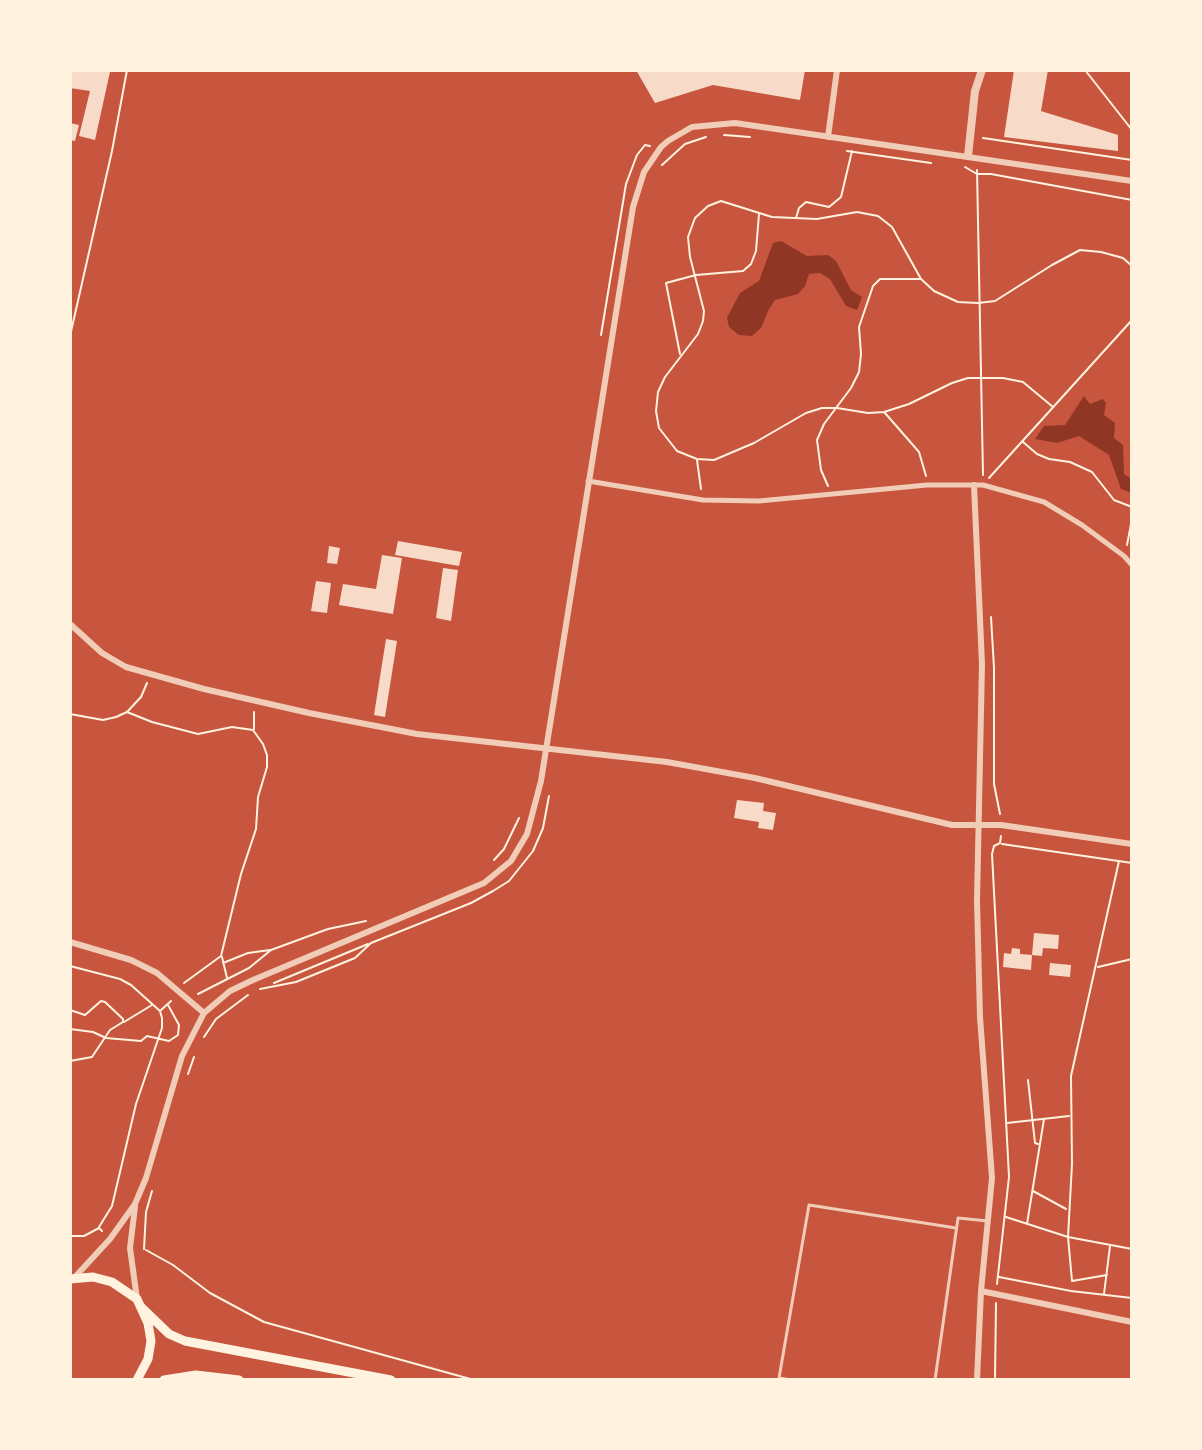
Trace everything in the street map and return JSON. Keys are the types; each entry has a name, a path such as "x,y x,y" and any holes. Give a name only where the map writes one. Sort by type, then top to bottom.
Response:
{"main road":[{"path":"72,1279 93,1277 112,1282 139,1302 171,1335 185,1341 391,1380"},
{"path":"137,1380 148,1359 151,1341 148,1323 139,1302"},
{"path":"164,1380 196,1375 239,1380"}],"street":[{"path":"828,137 837,70"},
{"path":"972,157 975,91 982,70"},
{"path":"72,1279 110,1239 135,1204 146,1178 182,1056 204,1013 230,991 253,980 462,894 501,871 511,861 527,834 535,811 546,748 633,207 644,172 661,147 692,127 722,123 1132,181"},
{"path":"588,481 703,500 759,501 927,485 983,485 1044,502 1082,525 1132,565"},
{"path":"974,485 982,664 978,825 980,1017 992,1178 981,1291 977,1380"},
{"path":"70,624 102,653 126,667 255,701 417,734 693,767 755,778 952,825 1001,825 1132,844"},
{"path":"70,942 131,960 157,973 204,1013"},
{"path":"135,1204 130,1248 139,1302"},
{"path":"981,1291 1132,1322"}],"lane":[{"path":"791,1380 779,1378 809,1205 956,1228"},
{"path":"935,1380 958,1218 988,1221"}],"path":[{"path":"70,336 127,70"},
{"path":"1085,70 1132,130"},
{"path":"717,135 751,137"},
{"path":"658,170 671,154 685,144 709,137"},
{"path":"983,485 977,174 972,157 979,138 1132,160"},
{"path":"795,219 799,208 806,202 829,207 841,197 855,142"},
{"path":"599,347 626,184 637,155 645,145 661,147"},
{"path":"837,149 934,163"},
{"path":"960,164 977,174 1132,200"},
{"path":"1053,407 1023,382 980,377 952,383 909,404 884,412 822,408 806,413 730,455 714,460 697,459 677,451 659,428 656,411 658,392 680,355 698,334 703,321 704,311 688,237 695,218 708,206 721,201 759,214 795,219 817,219 857,212 878,216 892,227 921,279 934,291 958,302 995,301 1080,250 1123,258 1132,266"},
{"path":"680,355 666,283 696,275 743,271 751,264 756,251 759,214"},
{"path":"832,495 821,470 817,440 824,424 859,372 859,327 873,286 880,279 921,279"},
{"path":"983,485 1132,320"},
{"path":"884,412 919,452 927,485"},
{"path":"1022,441 1037,454 1070,462 1092,472 1114,500 1132,507"},
{"path":"697,459 703,500"},
{"path":"1124,556 1132,519"},
{"path":"991,607 994,784 1001,825"},
{"path":"70,714 103,720 127,712 141,697 150,675"},
{"path":"227,980 221,956 241,874 256,829 258,797 267,767 263,744 253,730 255,701"},
{"path":"127,712 198,734 232,727 253,730"},
{"path":"199,1046 216,1019 258,989 471,903 509,881 533,851 543,828 550,789"},
{"path":"492,863 504,849 521,812"},
{"path":"995,1380 996,1294 1009,1177 997,983 994,846 1000,843 1132,863"},
{"path":"1107,1275 1072,1281 1068,1237 1072,1164 1071,1076 1119,861"},
{"path":"223,963 248,953 271,950 328,929 373,919"},
{"path":"258,989 296,982 355,958 371,943"},
{"path":"186,1000 249,968 271,950"},
{"path":"160,1011 177,989 221,956"},
{"path":"1096,967 1132,959"},
{"path":"70,966 120,979 160,1011 162,1028 136,1104 112,1206 99,1228"},
{"path":"70,1010 85,1015 101,1001 123,1022"},
{"path":"70,1061 92,1057 110,1030 153,1004"},
{"path":"70,1029 93,1032 106,1038 141,1041 147,1036 169,1041 178,1035 179,1025 168,1004"},
{"path":"185,1084 195,1055"},
{"path":"1028,1080 1035,1143 1040,1144"},
{"path":"1006,1123 1070,1116"},
{"path":"1027,1224 1044,1119"},
{"path":"144,1249 146,1212 154,1186"},
{"path":"1032,1191 1068,1210"},
{"path":"1005,1216 1068,1237 1132,1249"},
{"path":"1104,1294 1111,1245"},
{"path":"173,1265 210,1293 264,1322 474,1380"},
{"path":"998,1277 1132,1298"}],"shaded area":[{"path":"781,241 807,256 828,255 836,261 851,290 862,297 857,310 846,306 830,279 820,273 809,274 798,294 775,300 761,328 752,336 739,335 729,327 727,318 740,293 759,281 773,243"},
{"path":"1084,396 1090,404 1103,399 1106,403 1104,415 1115,423 1114,438 1123,445 1124,474 1132,479 1132,493 1121,489 1109,455 1079,436 1057,443 1035,439 1044,426 1065,425"}],"building":[{"path":"70,70 110,72 95,140 79,136 90,91 70,88"},
{"path":"636,70 805,70 800,100 713,85 655,103"},
{"path":"1014,70 1048,70 1041,111 1118,135 1118,151 1004,137"},
{"path":"70,123 79,125 75,141 70,140"},
{"path":"398,541 462,552 459,566 395,555"},
{"path":"329,546 340,548 337,564 327,563"},
{"path":"382,555 402,558 393,614 339,605 343,584 376,589"},
{"path":"443,568 458,570 451,621 436,618"},
{"path":"316,581 331,583 327,613 311,611"},
{"path":"386,639 397,641 385,717 374,715"},
{"path":"737,800 764,803 763,811 776,813 773,830 758,828 759,822 734,818"},
{"path":"1034,933 1059,935 1058,949 1043,948 1042,956 1032,955"},
{"path":"1012,948 1020,949 1020,954 1032,955 1031,970 1003,967 1004,953 1011,954"},
{"path":"1050,963 1071,965 1070,977 1049,975"}]}
